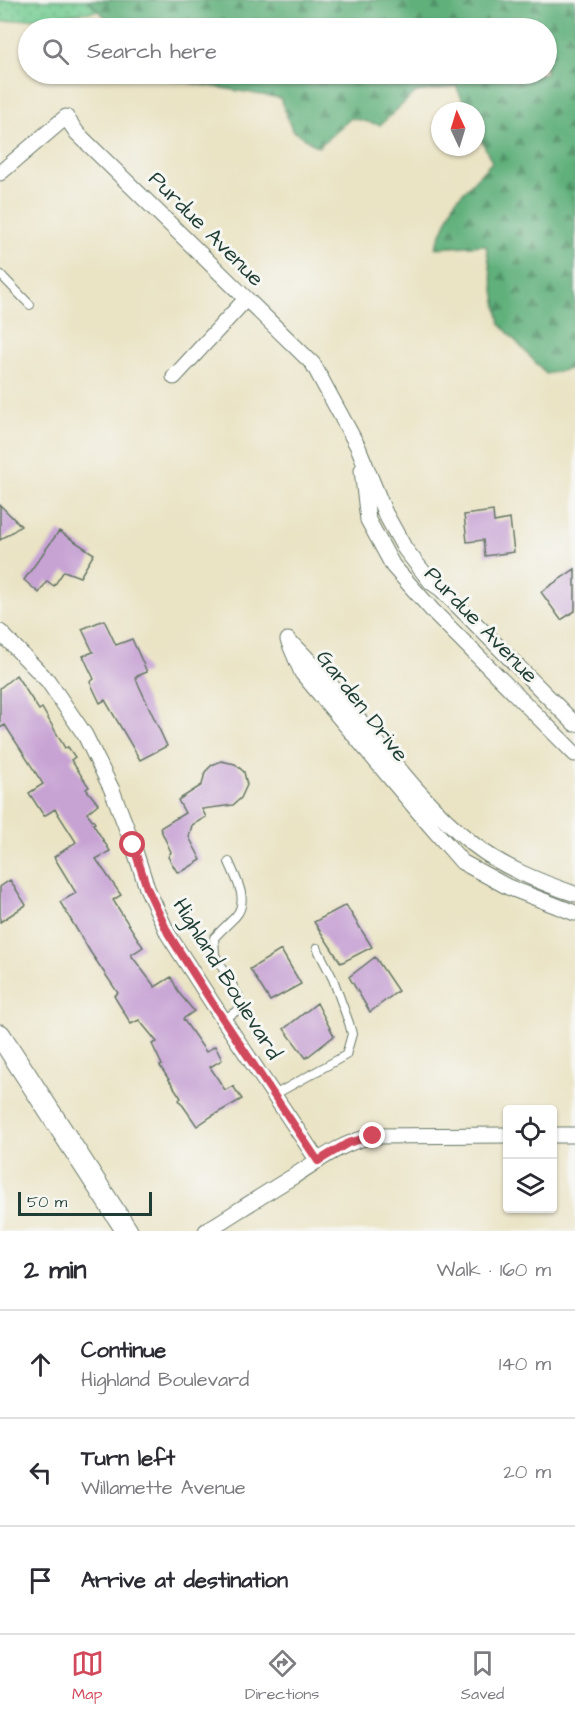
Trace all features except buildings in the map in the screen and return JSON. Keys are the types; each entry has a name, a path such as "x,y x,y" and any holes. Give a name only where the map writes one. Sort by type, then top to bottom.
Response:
{"street":[{"name":"Purdue Avenue","path":"0,173 66,117 77,133 312,364 358,447 385,513 405,549 431,582 441,589 575,724"},
{"path":"174,377 245,300"},
{"name":"Purdue Avenue","path":"358,447 368,520 393,566 432,610 575,754"},
{"name":"Highland Boulevard","path":"0,632 48,681 85,735 111,790 147,888 168,933 223,1020 318,1161"},
{"name":"Garden Drive","path":"575,894 506,865 474,845 431,807 319,672 288,640 302,673 462,862 508,887 575,913"},
{"path":"0,1035 127,1231"},
{"path":"206,1231 348,1143 373,1136 503,1135"},
{"path":"557,1135 575,1135"}],"lane":[{"path":"0,274 30,305"},
{"path":"223,1020 238,1010 240,1004 239,997 215,955 214,938 236,916 242,906 241,891 229,862"},
{"path":"274,1095 346,1055 352,1034 333,979 317,948"}],"green space":[{"path":"0,0 88,0 99,11 18,18 18,20 0,22"},
{"path":"88,0 575,0 575,368 546,374 500,324 486,245 435,248 455,201 492,162 485,148 485,102 464,102 456,86 416,92 380,125 351,118 318,147 292,130 280,98 197,84 557,84 557,18 106,18"}],"route":[{"path":"133,845 147,888 168,933 318,1161 348,1143 373,1136"}]}
